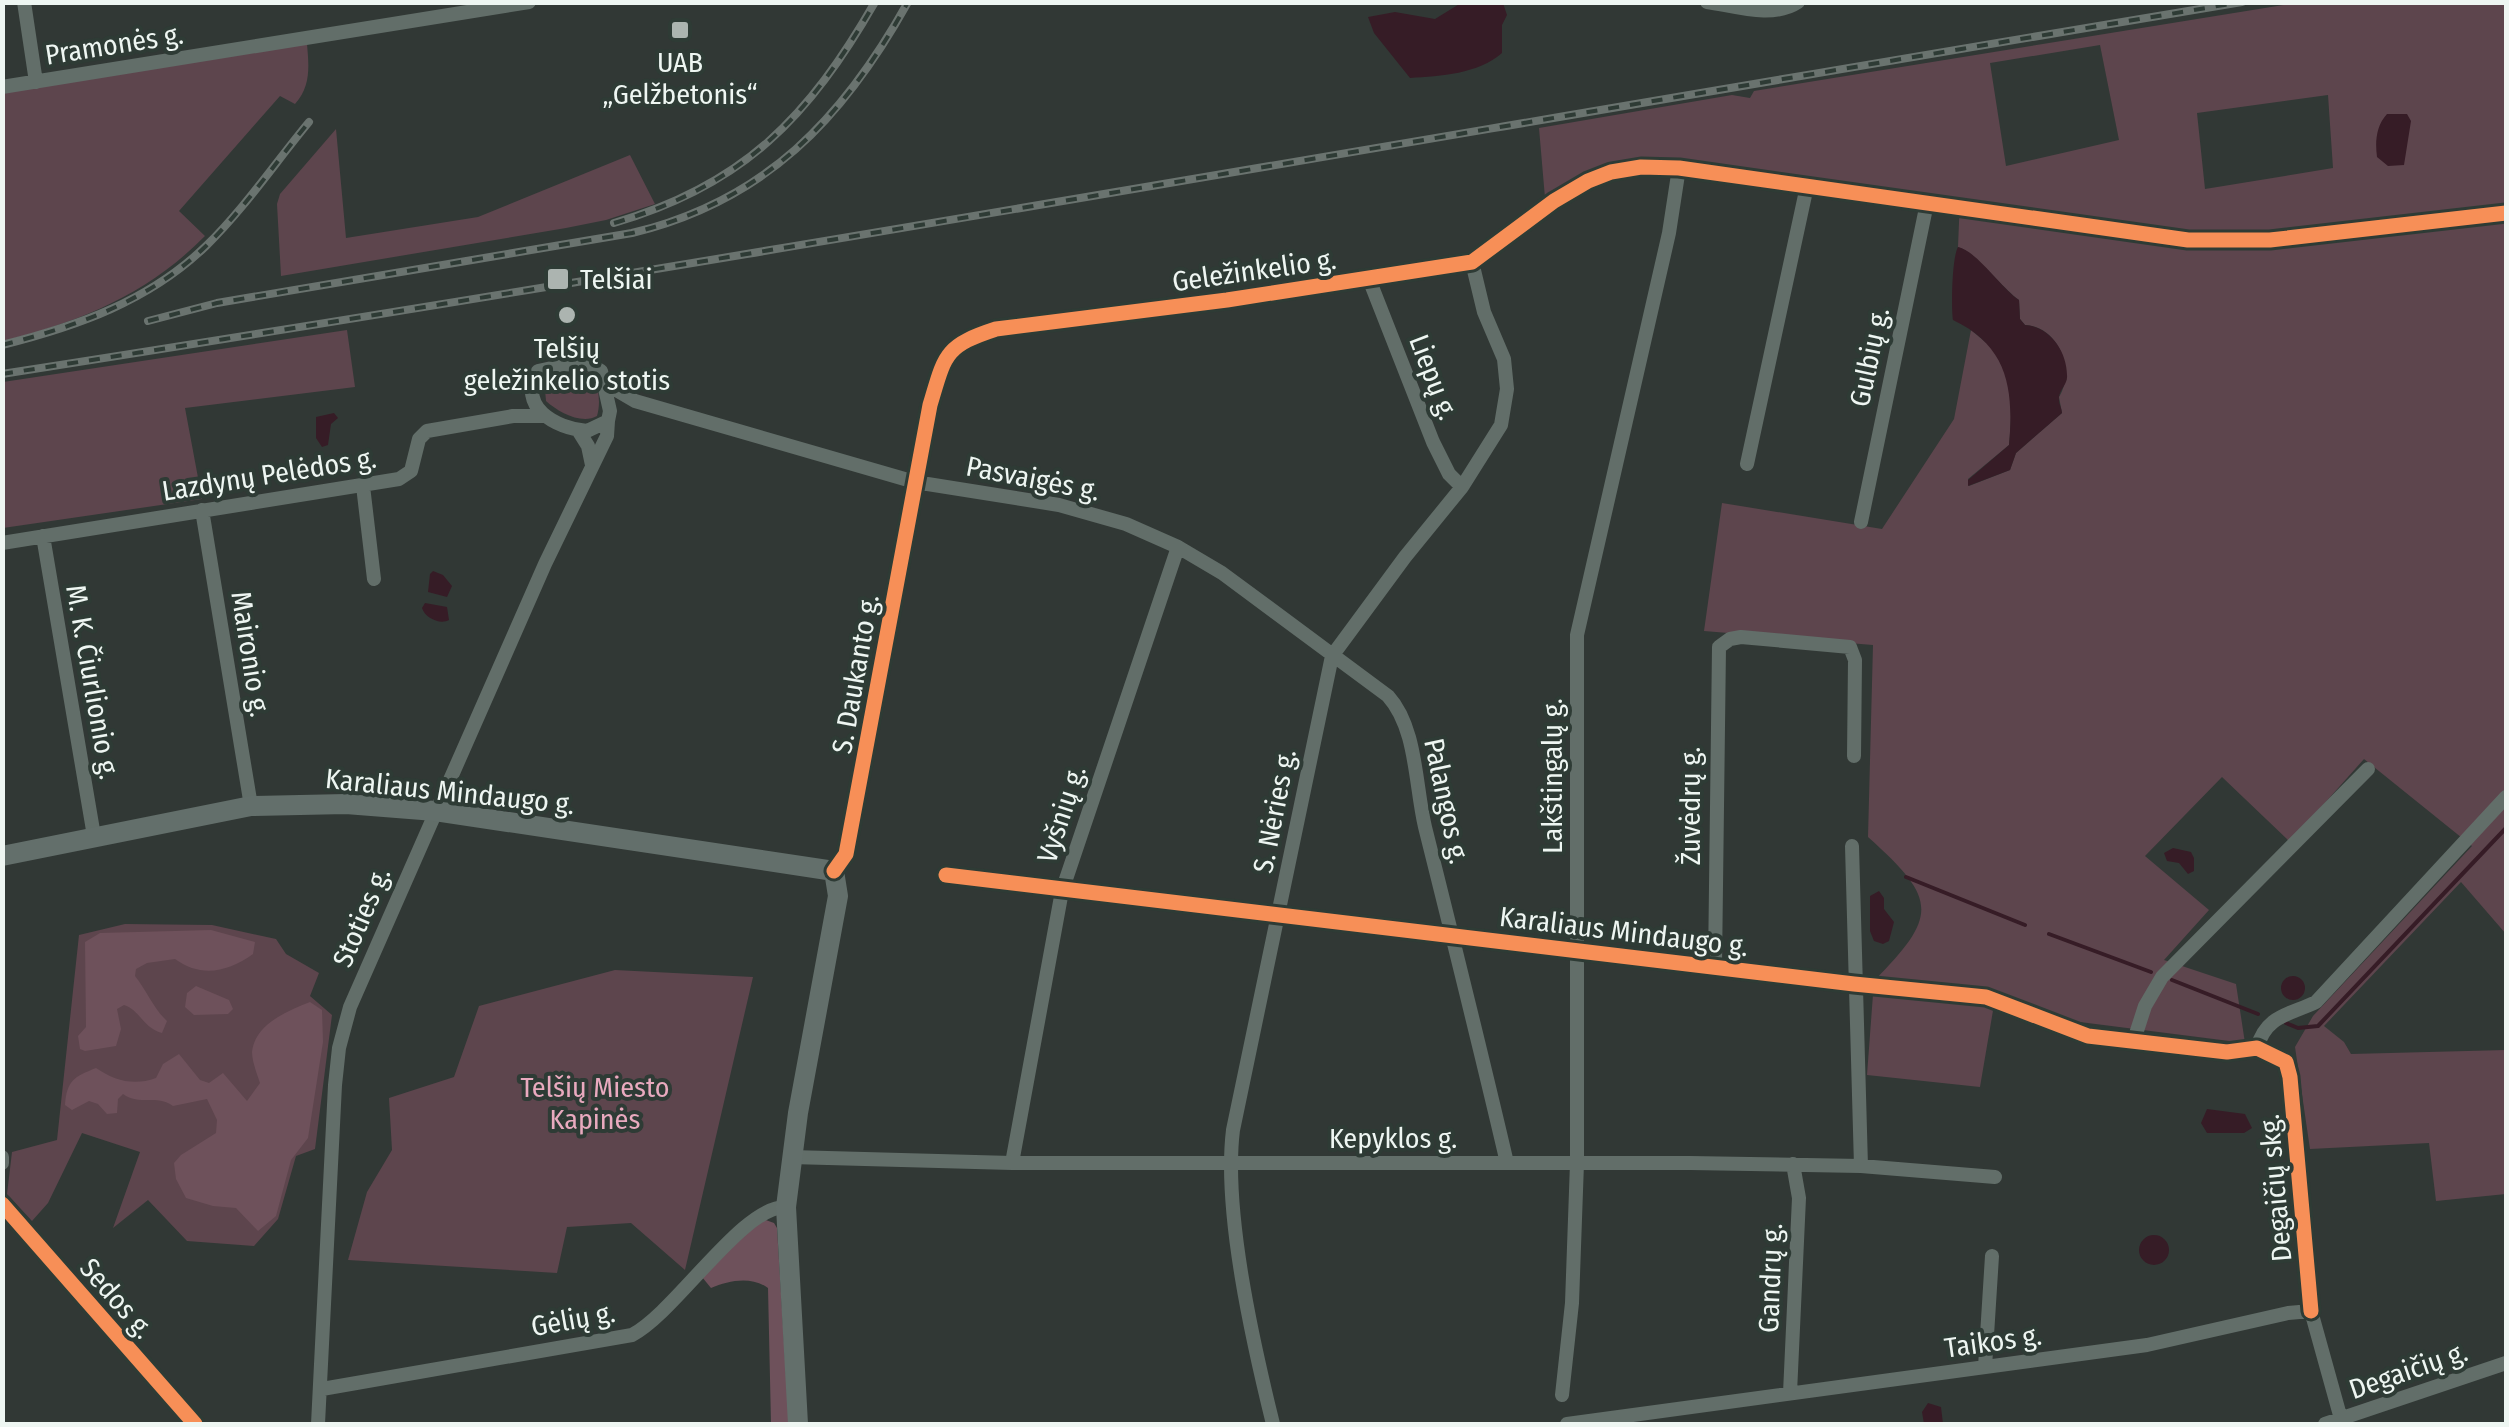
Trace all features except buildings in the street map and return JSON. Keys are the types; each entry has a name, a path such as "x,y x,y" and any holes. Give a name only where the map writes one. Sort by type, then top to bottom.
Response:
{"main road":[{"name":"Karaliaus Mindaugo g.","path":"2,856 252,806 346,804 435,811 834,871"},
{"name":"S. Daukanto g.","path":"798,1424 786,1207 791,1157 838,896 834,871"}],"street":[{"path":"24,2 36,82"},
{"name":"Pramonės g.","path":"2,87 528,2"},
{"path":"1707,2 1764,10 1793,6"},
{"name":"Geležinkelio g.","path":"916,482 939,376 951,350 962,340 996,329 1472,262 1554,200 1611,172 1641,167 1679,168 2188,240 2270,240 2506,213"},
{"name":"Lakštingalų g.","path":"1562,1395 1572,1303 1577,1163 1577,635 1669,233 1679,168"},
{"path":"1747,464 1806,186"},
{"name":"Gulbių g.","path":"1861,522 1927,203"},
{"name":"S. Nėries g.","path":"1273,1424 1238,1242 1231,1162 1233,1130 1332,656 1462,487 1501,425 1507,389 1504,359 1484,312 1472,262"},
{"name":"Liepų g.","path":"1368,279 1432,442 1462,487"},
{"path":"513,416 533,388 538,370 584,361 601,371 609,419"},
{"name":"Pasvaigės g.","path":"606,384 635,402 916,482 1092,513 1178,547 1244,587 1332,656"},
{"path":"533,388 537,410 543,416 578,430 598,428 635,402"},
{"name":"Lazdynų Pelėdos g.","path":"2,543 400,479 410,472 419,440 427,431 513,416 543,416"},
{"name":"Stoties g.","path":"318,1424 334,1085 350,1007 607,436 609,419"},
{"path":"578,430 588,446 592,465"},
{"name":"S. Daukanto g.","path":"834,871 846,854 916,482"},
{"path":"364,486 374,579"},
{"name":"Maironio g.","path":"202,510 252,806"},
{"name":"M. K. Čiurlionio g.","path":"43,536 94,836"},
{"name":"Vyšnių g.","path":"1012,1163 1062,891 1178,547"},
{"name":"Žuvėdrų g.","path":"1714,966 1719,647 1730,639 1741,638 1850,647 1855,660 1854,756"},
{"name":"Palangos g.","path":"1332,656 1388,696 1403,716 1423,821 1507,1163"},
{"path":"2134,1040 2145,1006 2162,977 2368,769"},
{"path":"2257,1048 2276,1017 2316,1002 2506,797"},
{"path":"1852,846 1862,1166"},
{"name":"Karaliaus Mindaugo g.","path":"946,875 1986,997 2088,1036 2227,1052 2257,1048 2286,1062"},
{"name":"Degaičių skg.","path":"2286,1062 2293,1097 2311,1311"},
{"name":"Kepyklos g.","path":"791,1157 1012,1163 1792,1164 1995,1177"},
{"name":"Gandrų g.","path":"1790,1394 1798,1198 1792,1164"},
{"name":"Sedos g.","path":"2,1204 194,1424"},
{"name":"Gėlių g.","path":"322,1389 632,1334 663,1312 762,1212 786,1207"},
{"path":"1985,1367 1992,1256"},
{"path":"2311,1311 2341,1420"},
{"name":"Taikos g.","path":"1570,1424 2148,1345 2311,1311"},
{"name":"Degaičių g.","path":"2325,1424 2506,1363"}],"green space":[{"path":"2295,3 2506,3 2506,934 2461,882 2324,1026 2344,1042 2351,1054 2506,1050 2506,1194 2436,1201 2429,1143 2310,1149 2295,1047 2313,1016 2472,846 2364,759 2290,842 2222,777 2145,856 2209,910 2164,960 2236,984 2245,1043 2072,1021 1996,993 1980,1087 1867,1075 1874,981 1910,939 1919,923 1921,908 1907,876 1868,837 1873,645 1704,631 1722,503 1882,529 1954,419 1971,330 1990,346 2006,373 2011,422 2009,445 1968,479 1969,486 2010,470 2016,453 2062,413 2059,397 2066,374 2055,341 2037,327 2025,325 2020,319 2019,300 1972,255 1958,247 1960,198 1694,162 1647,160 1607,167 1562,186 1545,198 1539,128 1732,95 1750,98 1754,91","holes":["2100,45 2119,140 2006,166 1990,63","2328,95 2333,168 2205,189 2197,113"]},
{"path":"307,44 306,83 295,104 280,96 179,211 205,236 160,274 112,303 59,325 3,341 3,93"},
{"path":"336,129 346,238 478,217 630,155 655,204 566,228 281,276 277,204 280,194"},
{"path":"347,330 355,387 185,408 202,499 3,528 3,382"},
{"path":"580,369 591,375 599,395 597,416 591,418 570,416 546,401 544,378"},
{"path":"125,924 212,925 276,939 286,954 319,973 310,996 332,1015 315,1149 296,1156 278,1219 254,1246 187,1241 148,1200 113,1228 140,1152 82,1133 48,1203 32,1221 7,1194 12,1152 57,1140 79,935"},
{"name":"Telšių Miesto Kapinės","path":"615,970 753,977 685,1270 631,1223 567,1227 557,1273 348,1260 367,1192 392,1150 389,1098 454,1077 479,1006"}],"shaded area":[{"path":"1461,3 1503,3 1507,15 1502,25 1502,53 1471,70 1446,75 1410,78 1374,33 1368,17 1395,12 1435,19"},
{"path":"2387,114 2407,114 2411,121 2404,165 2388,166 2377,157 2377,134"},
{"path":"1958,247 1973,255 2019,300 2020,319 2025,325 2042,330 2055,341 2064,357 2067,375 2059,397 2062,413 2016,453 2010,470 1968,486 1968,480 2009,445 2010,406 2004,371 1996,356 1986,343 1953,320 1953,271"},
{"path":"334,413 338,418 331,424 328,445 322,447 316,438 316,417"},
{"path":"433,571 443,575 452,586 447,597 428,592"},
{"path":"425,603 447,607 449,620 429,618 422,608"},
{"path":"2173,848 2191,852 2194,871 2188,874 2179,863 2167,861 2164,853"},
{"path":"1879,891 1884,909 1894,922 1889,941 1883,944 1874,941 1870,931 1870,896"},
{"path":"211,930 255,942 253,954 224,969 195,969 175,959 147,963 136,969 135,976 167,1021 162,1033 124,1005 117,1009 121,1029 116,1046 80,1049 78,1036 86,1027 85,942 100,933"},
{"path":"2293,976 2305,988 2293,1000 2281,988"},
{"path":"196,986 229,1000 233,1009 228,1014 194,1015 185,1007 187,993"},
{"path":"310,1002 322,1010 323,1042 308,1138 291,1160 276,1216 258,1231 236,1208 186,1198 176,1179 174,1163 216,1133 217,1120 207,1099 173,1106 123,1094 118,1099 117,1113 107,1114 89,1101 72,1110 65,1105 70,1085 88,1071 96,1068 125,1081 140,1082 156,1078 163,1064 179,1054 200,1080 209,1083 223,1073 247,1101 260,1083 252,1052 259,1034 274,1020"},
{"path":"2207,1109 2245,1114 2252,1128 2244,1133 2207,1133 2201,1123"},
{"path":"763,1219 777,1228 789,1424 771,1424 768,1288 740,1280 711,1288 702,1277 757,1220"},
{"path":"2154,1235 2165,1239 2169,1250 2165,1261 2154,1265 2143,1261 2139,1250 2143,1239"},
{"path":"1928,1403 1941,1407 1943,1424 1924,1424 1922,1412"}],"waterway":[{"path":"2286,1023 2298,1028 2318,1026 2506,828"},
{"path":"1906,877 2025,925"},
{"path":"2049,934 2151,972"},
{"path":"2172,980 2258,1014"}],"railway":[{"path":"614,223 700,189 769,141 825,80 875,2"},
{"path":"148,321 217,303 632,233 679,219 761,177 795,149 856,83 908,2"},
{"path":"2,374 842,238 2242,2"},
{"path":"2,345 85,320 161,282 206,246 233,217 309,122"}],"cycle path":[{"path":"834,871 846,854 930,405 949,355 979,335 996,329 1227,300 1472,262 1554,201 1588,181 1641,167 1679,168 2188,240 2270,240 2506,213"},
{"path":"946,875 1986,997 2088,1036 2227,1052 2257,1048 2286,1062 2290,1077 2311,1311"},
{"path":"2,1204 195,1424"}],"place":[{"name":"UAB „Gelžbetonis“","path":"680,30"},
{"name":"Telšiai","path":"558,279"},
{"name":"Telšių geležinkelio stotis","path":"567,315"}]}
